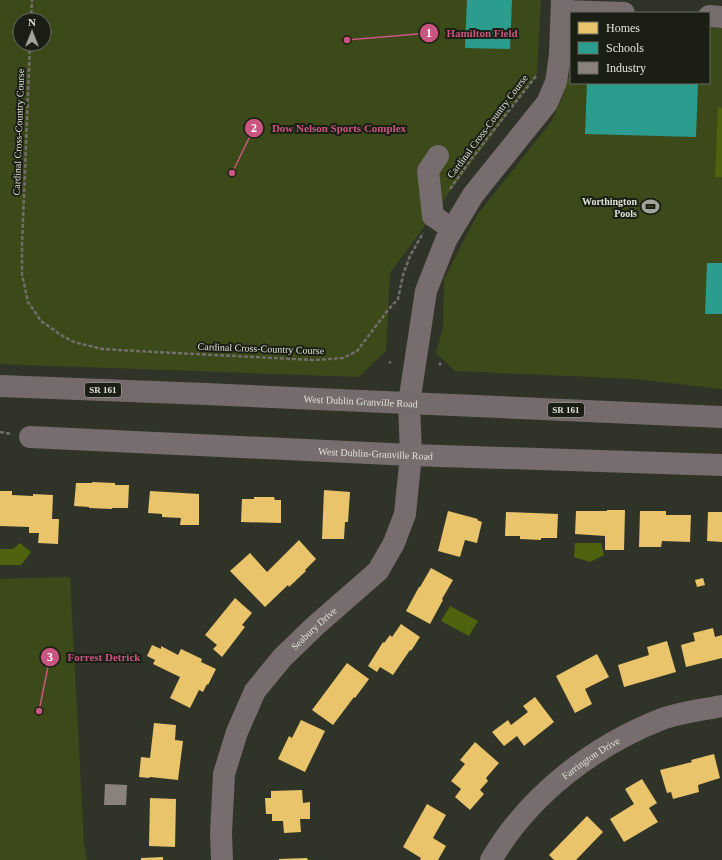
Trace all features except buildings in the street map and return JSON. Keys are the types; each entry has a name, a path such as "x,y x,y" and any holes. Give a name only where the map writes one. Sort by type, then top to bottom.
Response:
{"main road":[{"name":"West Dublin Granville Road","path":"0,386 722,417"}],"street":[{"path":"562,5 616,12"},
{"name":"Seabury Drive","path":"222,860 221,834 224,774 237,732 255,691 282,658 315,626 378,571 394,543 405,514 411,455 410,403 426,291 446,240 473,194 547,103 556,82 560,55 562,5"},
{"path":"710,16 722,17"},
{"path":"438,156 428,171 433,216 452,229"},
{"name":"West Dublin-Granville Road","path":"30,437 411,455 722,465"},
{"name":"Farrington Drive","path":"492,860 511,830 520,819 539,798 575,767 609,745 663,719 722,706"}],"path":[{"path":"31,12 32,0"},
{"name":"Cardinal Cross-Country Course","path":"30,52 22,274 28,302 41,321 74,342 102,349 307,359 343,358 357,351 398,299 403,276 410,256 433,216"},
{"name":"Cardinal Cross-Country Course","path":"450,189 537,74"}],"shaded area":[{"path":"0,0 541,0 537,74 390,273 386,351 359,377 0,364"},
{"path":"710,28 722,28 722,389 636,379 455,371 436,353 443,328 444,279 477,215 551,122 564,93 570,72 570,84 710,84"},
{"path":"718,107 722,108 722,177 715,177"},
{"path":"20,543 31,552 21,565 0,565 0,549 13,549"},
{"path":"575,543 601,543 604,555 590,562 574,557"},
{"path":"70,577 84,842 87,860 0,860 0,579"},
{"path":"450,606 478,621 469,636 441,621"}],"place":[{"name":"Hamilton Field","path":"347,40"},
{"name":"Dow Nelson Sports Complex","path":"232,173"},
{"name":"Worthington Pools","path":"650,207"},
{"name":"Forrest Detrick","path":"39,711"}]}
